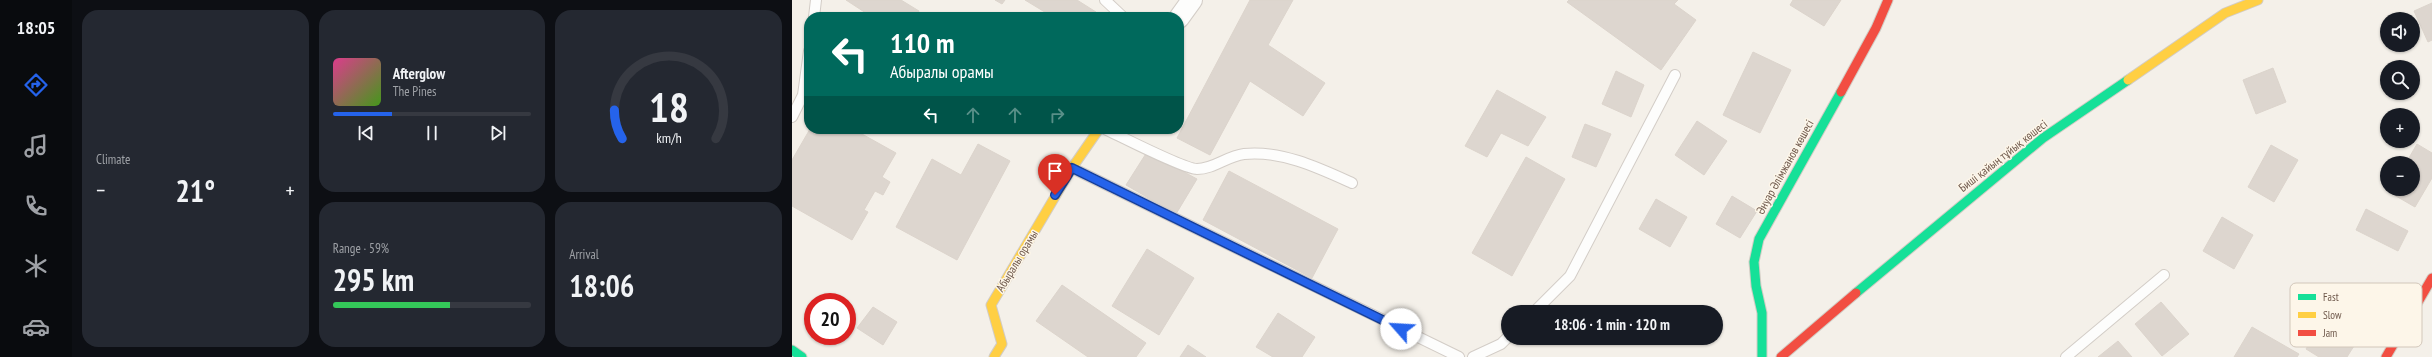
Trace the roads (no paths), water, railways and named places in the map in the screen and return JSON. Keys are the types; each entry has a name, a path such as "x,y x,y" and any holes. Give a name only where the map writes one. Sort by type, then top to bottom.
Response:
{"street":[{"path":"1183,12 1192,0"},
{"name":"Әнуар Әлімжанов көшесі","path":"1762,357 1762,313 1756,286 1754,262 1759,239 1876,28 1888,0"},
{"name":"Биші қайың тұйық көшесі","path":"1781,357 1931,229 2042,138 2225,13 2258,0"},
{"name":"Абыралы орамы","path":"994,357 1002,344 991,305 1072,168 1096,134"},
{"path":"2422,295 2432,278"},
{"path":"2386,357 2392,347"},
{"path":"792,350 802,357"}],"lane":[{"path":"815,12 816,0"},
{"path":"1105,0 1118,12"},
{"path":"1541,305 1570,276 1675,75"},
{"path":"792,117 802,95 804,82"},
{"path":"1117,134 1188,167 1209,168 1243,154 1269,156 1312,165 1352,183"},
{"path":"1072,168 1459,357"},
{"path":"2066,357 2164,275"},
{"path":"1473,357 1501,344"}]}
